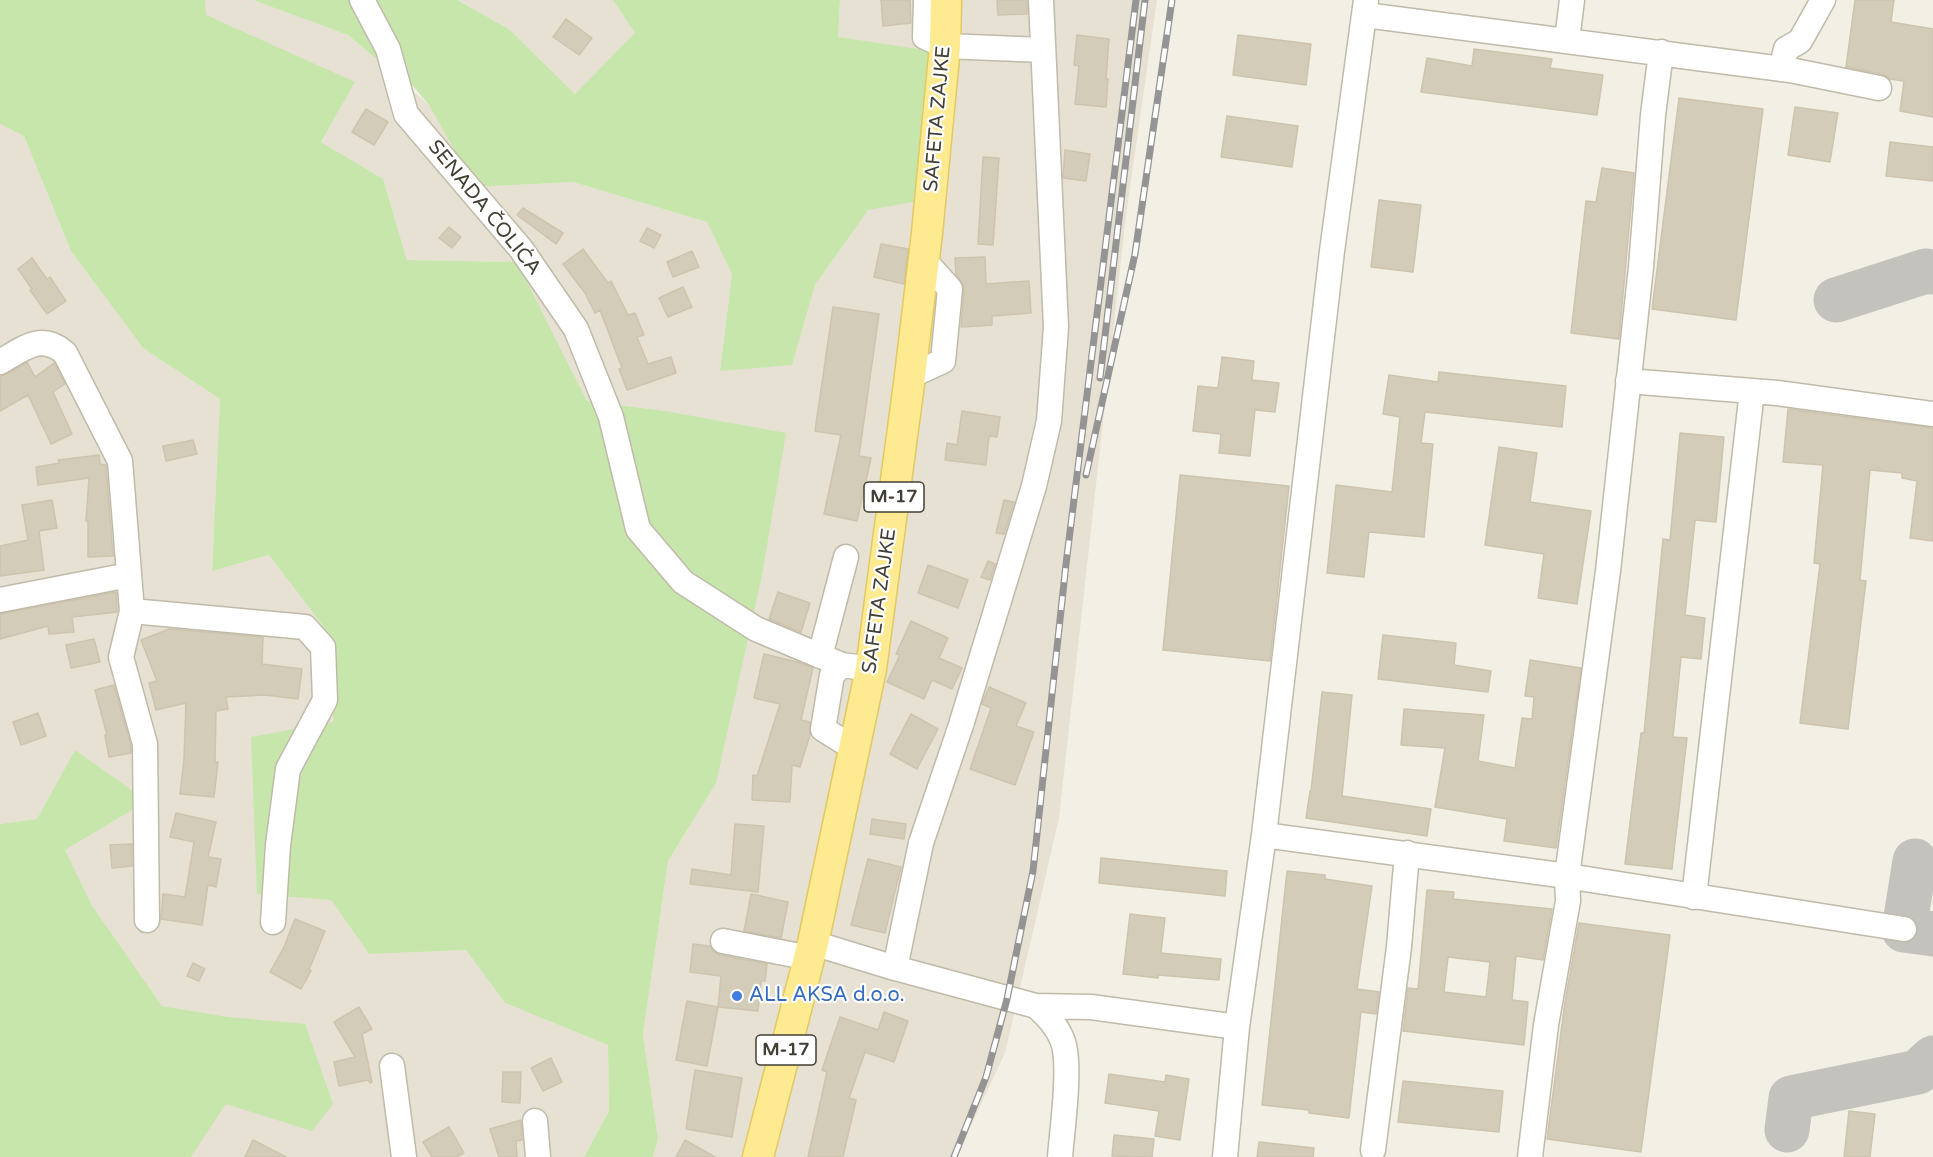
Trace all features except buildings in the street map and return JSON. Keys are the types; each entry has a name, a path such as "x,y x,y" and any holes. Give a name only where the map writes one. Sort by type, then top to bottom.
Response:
{"main road":[{"name":"SAFETA ZAJKE","path":"758,1157 812,950 871,669 924,260 945,45 946,0"}],"street":[{"name":"SENADA ČOLIĆA","path":"362,0 388,49 406,114 521,249 576,329 611,417 638,529 683,582 756,629 831,661 871,669"},
{"path":"926,0 925,37 945,45 1043,50"},
{"path":"895,968 921,843 961,725 1034,486 1048,421 1056,327 1041,0"},
{"path":"1567,40 1572,0"},
{"path":"1781,69 1786,49 1800,41 1823,0"},
{"path":"1225,1157 1237,1027 1264,835 1332,251 1365,8 1567,40 1781,69 1879,87"},
{"path":"1530,1157 1546,1025 1568,901 1567,876 1608,571 1661,52"},
{"path":"0,362 42,342 52,343 65,353 120,461 132,611 121,657 145,744 147,920"},
{"path":"1628,381 1752,391 1933,414"},
{"path":"1694,897 1752,391"},
{"path":"846,556 831,661 832,675 823,729 855,749"},
{"path":"0,600 129,575"},
{"path":"132,611 305,627 323,647 326,700 288,769 278,845 273,922"},
{"path":"1264,835 1567,876 1904,929"},
{"path":"1373,1150 1399,947 1407,854"},
{"path":"723,940 812,950 895,968 1036,1006 1091,1006 1237,1027"},
{"path":"1036,1006 1055,1024 1064,1041 1067,1060 1060,1157"},
{"path":"392,1066 404,1157"},
{"path":"535,1120 538,1157"}],"shaded area":[{"path":"203,0 253,0 348,35 429,105 476,187 573,182 707,222 732,274 720,370 792,365 815,285 868,209 918,200 838,37 840,0 1157,0 1126,215 1059,818 1005,1053 956,1157 653,1157 658,1139 643,1034 668,861 716,783 665,411 587,401 517,262 407,260 383,179 321,142 355,82 200,15"},
{"path":"457,0 613,0 635,33 575,94 509,29"},
{"path":"0,124 24,136 71,251 143,348 220,399 212,571 269,555 333,639 331,900 369,954 466,950 505,1003 608,1045 609,1111 584,1157 191,1157 226,1104 305,1025 229,1017 162,1006 91,904 64,850 146,801 75,750 37,819 0,824"}],"green space":[{"path":"0,0 205,0 206,15 355,82 321,142 383,179 407,260 517,262 587,401 665,411 786,433 762,575 716,783 668,861 643,1034 658,1139 653,1157 584,1157 609,1111 608,1045 505,1003 466,950 369,954 331,900 257,894 251,737 333,722 333,639 269,555 212,571 220,399 143,348 71,251 24,136 0,124"},
{"path":"253,0 362,0 395,75 348,35"},
{"path":"375,0 457,0 509,29 575,94 635,33 613,0 840,0 838,37 932,51 918,201 868,210 815,285 792,365 720,371 732,274 707,222 573,182 475,187 429,105 403,74"},
{"path":"75,750 147,801 65,850 91,904 162,1006 229,1017 305,1024 333,1104 312,1131 226,1104 191,1157 0,1157 0,824 37,819"}],"taxiway":[{"path":"1836,300 1926,271 1933,272"},
{"path":"1915,861 1904,930 1933,934"},
{"path":"1787,1130 1791,1098 1918,1072 1933,1058"}],"railway":[{"path":"954,1157 986,1077 1007,999 1033,871 1066,564 1136,0"},
{"path":"1100,378 1145,0"},
{"path":"1086,475 1135,254 1172,0"}],"place":[{"name":"ALL AKSA d.o.o.","path":"737,996"}]}
